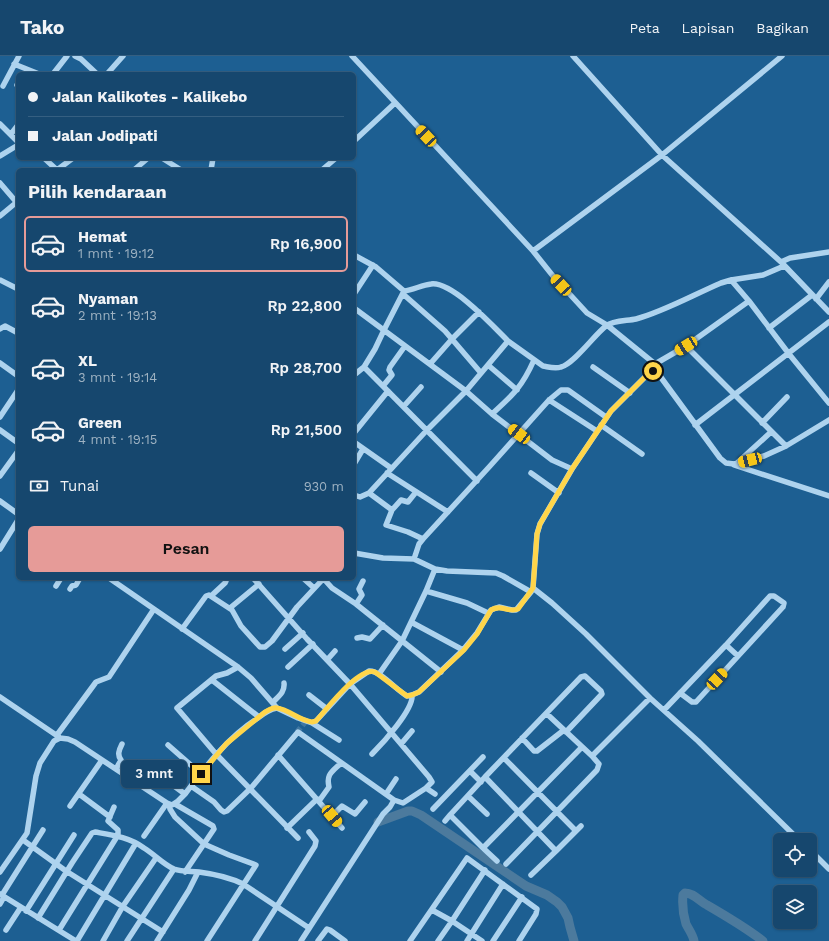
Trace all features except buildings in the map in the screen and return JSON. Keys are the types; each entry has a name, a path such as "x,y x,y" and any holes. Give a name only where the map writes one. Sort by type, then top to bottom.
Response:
{"street":[{"path":"3,86 19,56"},
{"path":"75,56 81,59 95,72"},
{"path":"109,72 123,56"},
{"path":"352,56 533,251 553,276 587,313 607,325 655,364 656,372 722,461 829,496"},
{"path":"573,56 662,155 783,264 829,312"},
{"path":"533,251 662,155 782,56"},
{"path":"55,72 66,58"},
{"path":"14,64 24,71"},
{"path":"356,139 395,103"},
{"path":"0,124 16,140"},
{"path":"11,134 16,128"},
{"path":"1,154 16,147"},
{"path":"46,160 55,168"},
{"path":"60,168 70,160"},
{"path":"136,168 146,160"},
{"path":"165,160 178,168"},
{"path":"324,168 334,160"},
{"path":"0,184 16,201"},
{"path":"0,216 16,203"},
{"path":"356,373 364,367 375,349 403,293 432,283 451,291 479,312 508,342 543,366 562,367 570,362 607,325 637,319 731,280 763,275 783,264 790,258 829,252"},
{"path":"356,256 373,265 385,274 403,293 440,326 480,373"},
{"path":"356,291 373,265"},
{"path":"0,280 16,288"},
{"path":"731,280 829,403"},
{"path":"769,328 814,297 829,282"},
{"path":"655,364 686,346 749,301"},
{"path":"356,309 466,391 492,414 552,460 572,469"},
{"path":"430,364 479,312"},
{"path":"695,425 829,322"},
{"path":"0,329 5,326 16,332"},
{"path":"356,496 360,497 369,493 426,430 466,391 508,342"},
{"path":"383,386 392,375 389,370 390,367 405,346"},
{"path":"686,346 734,396 786,446"},
{"path":"492,414 517,390 525,380 534,360"},
{"path":"0,362 16,374"},
{"path":"488,365 517,390"},
{"path":"364,367 477,481"},
{"path":"593,367 630,393"},
{"path":"312,722 316,721 350,684 369,671 379,674 407,696 419,692 464,650 477,634 488,613 493,608 499,607 516,610 532,590 538,529 572,469 606,417 615,406 650,372 656,372"},
{"path":"404,406 421,387"},
{"path":"414,559 419,544 423,539 549,400 561,390 568,390 606,417"},
{"path":"356,431 388,391"},
{"path":"0,417 16,393"},
{"path":"762,423 787,397"},
{"path":"549,400 598,431"},
{"path":"735,464 764,456 786,446 829,420"},
{"path":"601,425 642,454"},
{"path":"0,430 16,442"},
{"path":"735,464 771,432"},
{"path":"356,444 391,468"},
{"path":"356,461 363,449"},
{"path":"0,476 16,454"},
{"path":"386,473 448,512"},
{"path":"530,474 559,492"},
{"path":"416,492 408,502 401,500 392,510 386,526 408,532 423,539"},
{"path":"369,493 392,510"},
{"path":"0,501 16,513"},
{"path":"0,548 16,523"},
{"path":"356,553 383,558 414,559 435,569 447,571 496,573 532,590 552,603 576,625 650,698 698,741 792,833"},
{"path":"379,674 402,641 435,569"},
{"path":"56,586 60,580"},
{"path":"70,589 72,586 76,585 79,580"},
{"path":"112,580 238,667 251,678 277,708 298,718 312,722 339,740"},
{"path":"182,629 206,596 211,596 225,583 225,580"},
{"path":"191,786 214,802 221,810 225,812 251,788 298,732 394,800 403,803 431,784 431,779 350,684 255,580"},
{"path":"305,580 314,588"},
{"path":"211,596 234,612 241,626 261,648 265,647 272,641 289,618 321,580"},
{"path":"325,580 332,588 384,625 441,672"},
{"path":"356,604 362,595 359,588 363,581"},
{"path":"230,608 259,584"},
{"path":"426,591 467,603 488,613"},
{"path":"664,710 770,596 774,596 784,603 783,608 696,702 692,702 680,693"},
{"path":"0,872 27,833 36,776 40,763 96,682 109,677 154,609"},
{"path":"411,622 464,650"},
{"path":"358,638 362,637 365,639 370,639 384,625"},
{"path":"285,649 303,633"},
{"path":"288,667 313,644"},
{"path":"726,645 738,656"},
{"path":"327,660 335,651"},
{"path":"238,667 227,673 219,675 177,708 216,754 251,788 298,838"},
{"path":"445,821 522,738 547,714 582,676 586,677 601,691 602,694 565,731 538,752 534,751 522,738"},
{"path":"212,680 259,717"},
{"path":"273,702 283,692 284,683"},
{"path":"309,695 327,709"},
{"path":"372,754 391,733 411,705 412,695"},
{"path":"0,697 58,737 68,739 171,804 213,826 214,829 185,872"},
{"path":"592,756 650,698"},
{"path":"144,836 171,804 185,794 216,754 236,735 259,717 271,709 277,708"},
{"path":"506,864 598,768 599,764 592,756 547,714"},
{"path":"401,744 412,731"},
{"path":"116,769 121,762 118,753 122,744"},
{"path":"168,745 201,774"},
{"path":"483,848 582,747"},
{"path":"278,755 342,828"},
{"path":"433,809 483,757"},
{"path":"504,758 576,831"},
{"path":"70,806 102,760"},
{"path":"141,762 185,794"},
{"path":"288,828 318,800 329,787 327,780 328,776 341,763"},
{"path":"470,772 483,780 518,812 556,851"},
{"path":"386,794 396,780"},
{"path":"426,788 435,794"},
{"path":"79,794 110,817"},
{"path":"468,796 486,814"},
{"path":"301,941 383,814 394,800"},
{"path":"332,816 342,806 356,814 365,802"},
{"path":"171,804 170,809 175,816 204,844 229,856 255,864 207,941"},
{"path":"59,930 118,835 118,830 108,822 114,807"},
{"path":"450,815 497,861"},
{"path":"531,875 581,826"},
{"path":"0,904 2,895 43,830"},
{"path":"38,918 66,871 93,832 118,835 136,843 174,869 185,872 198,872 225,877 243,884 309,928"},
{"path":"255,941 315,846 315,839 309,832"},
{"path":"6,930 56,864 74,835"},
{"path":"23,840 66,871 163,932"},
{"path":"2,895 77,941 136,843"},
{"path":"817,857 829,869"},
{"path":"103,941 123,906 156,858"},
{"path":"410,941 432,910 465,858 468,858 535,906 537,911 518,941"},
{"path":"127,941 174,869"},
{"path":"438,941 485,870"},
{"path":"157,941 189,890 198,872"},
{"path":"467,941 503,884"},
{"path":"493,941 522,897"},
{"path":"432,910 482,941"},
{"path":"318,941 327,929 342,940"}],"waterway":[{"path":"378,822 408,811 421,815 526,886 547,895 557,902 562,907 568,918 574,941"},
{"path":"694,941 684,917 683,895 685,893 694,896 763,941"}],"tunnel":[{"path":"297,732 306,721"}],"route":[{"path":"201,774 216,754 226,744 265,712 273,708 277,708 309,722 316,721 355,679 369,671 379,674 407,696 416,694 464,650 477,634 488,613 493,608 499,607 512,610 518,609 533,588 537,534 540,524 572,469 611,411 650,372 653,371"}]}
